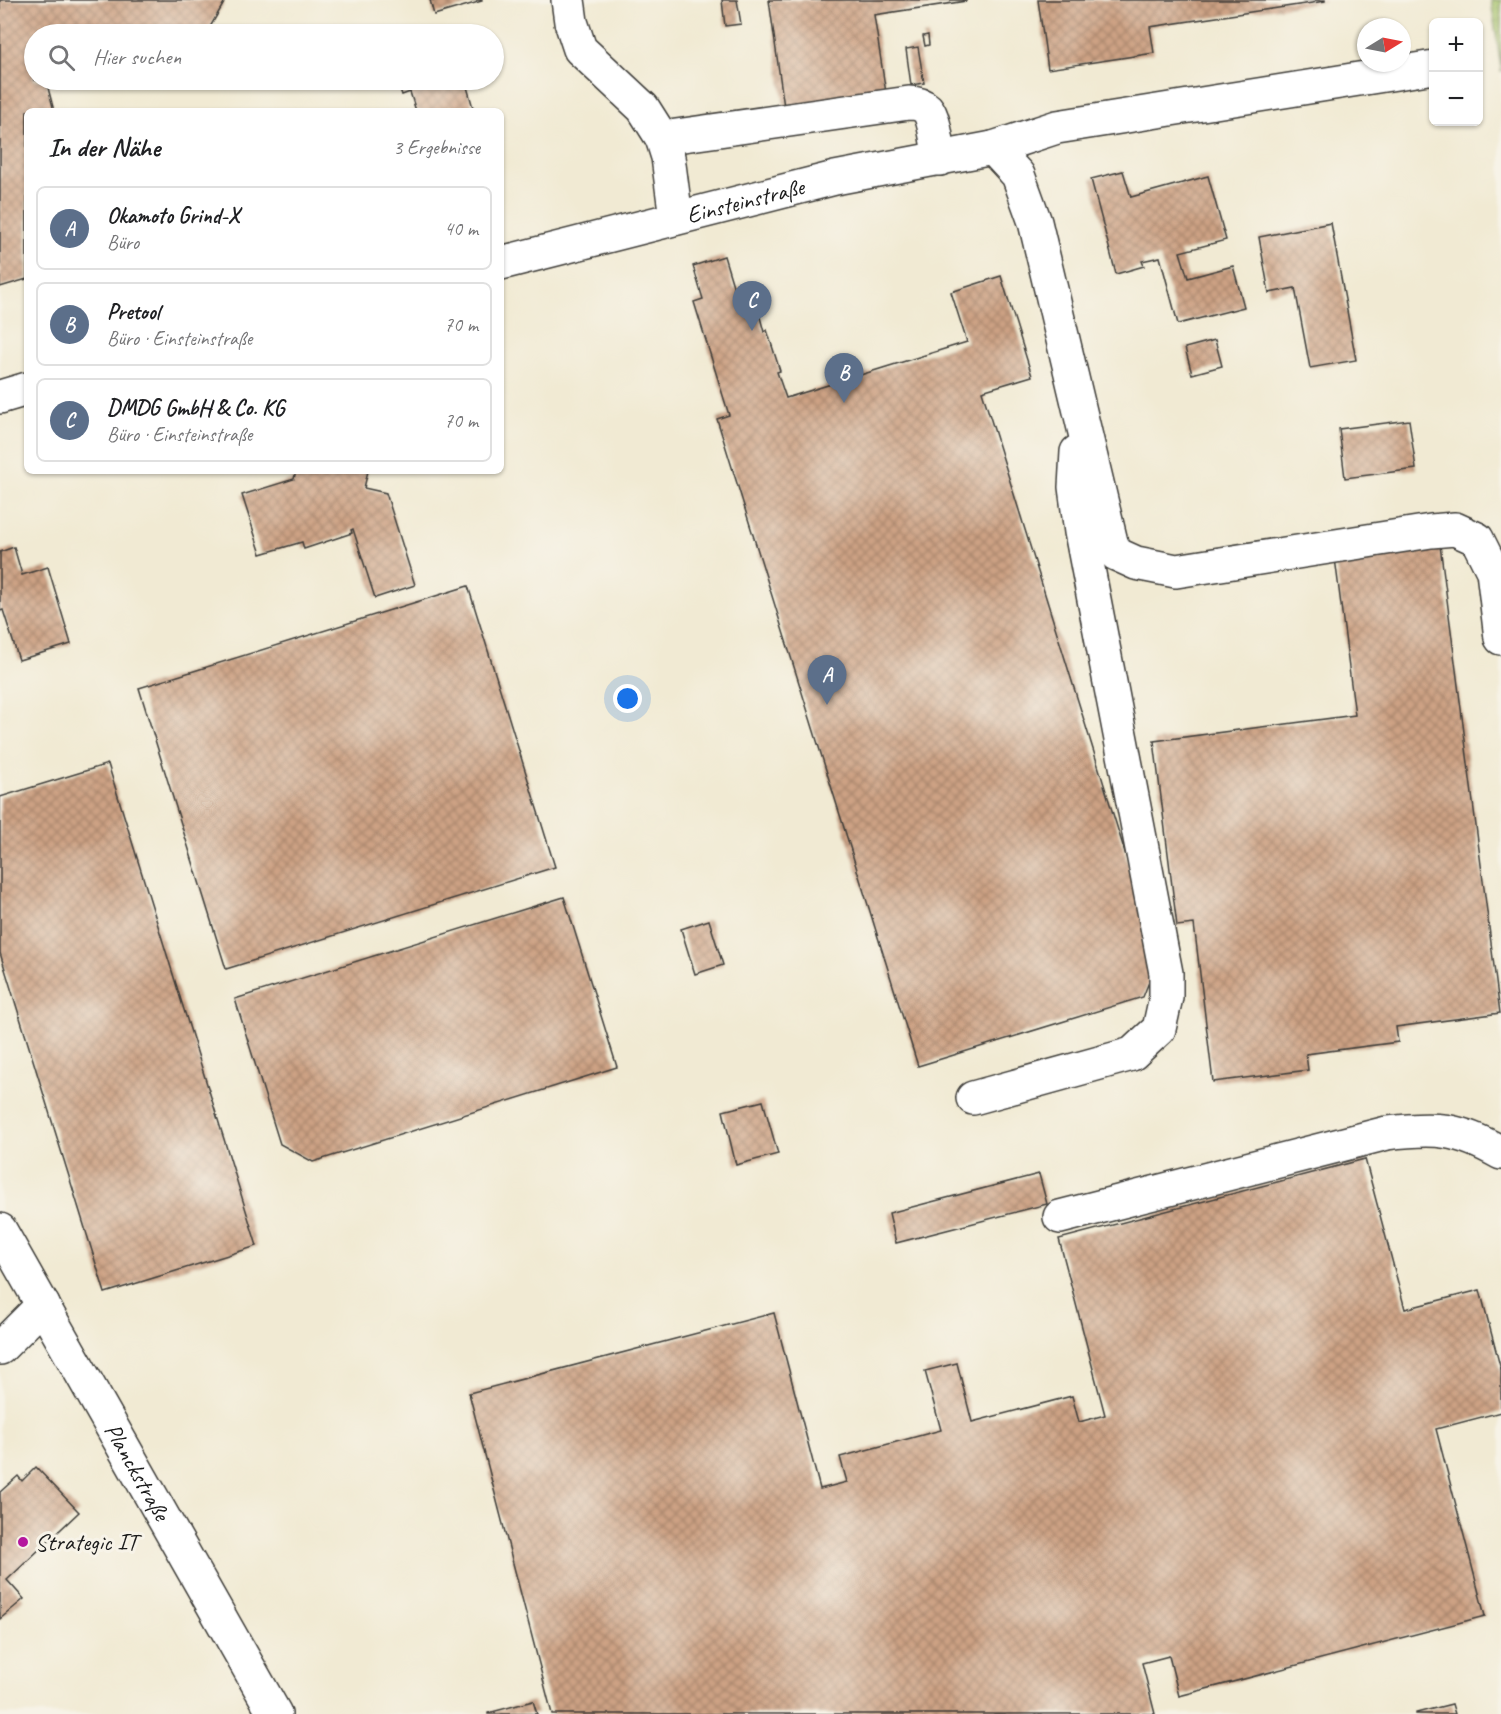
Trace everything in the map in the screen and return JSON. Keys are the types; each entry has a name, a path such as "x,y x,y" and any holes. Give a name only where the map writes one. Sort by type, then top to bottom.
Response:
{"street":[{"path":"568,0 571,22 580,50 643,108 662,138 668,157 676,218"},
{"name":"Einsteinstraße","path":"504,262 835,178 993,148 1057,127 1429,68"},
{"path":"662,138 909,103 920,104 927,108 931,115 940,159"},
{"path":"993,148 1018,175 1035,222 1111,542 1116,554 1136,563 1176,571 1455,529 1477,538 1493,571 1501,638"},
{"path":"0,397 24,390"},
{"path":"973,1098 1132,1054 1158,1029 1166,997 1166,973 1081,532 1075,487 1076,460 1083,424"},
{"path":"1060,1217 1387,1133 1424,1128 1461,1133 1501,1153"},
{"name":"Planckstraße","path":"0,1230 275,1714"},
{"path":"0,1348 43,1305"}],"green space":[{"path":"1491,0 1501,0 1501,69"}],"building":[{"path":"0,0 223,0 224,3 212,24 24,24 24,90 49,90 53,108 24,108 24,280 0,287"},
{"path":"430,0 482,0 482,1 434,15"},
{"path":"722,0 737,0 741,24 725,26"},
{"path":"769,0 966,1 874,15 886,93 784,107"},
{"path":"1038,0 1325,1 1150,27 1154,53 1048,69"},
{"path":"928,35 929,45 925,46 923,36"},
{"path":"918,47 924,83 911,85 906,49"},
{"path":"400,90 468,90 473,108 415,108 410,92 402,95"},
{"path":"1123,171 1131,197 1208,176 1226,240 1180,252 1188,278 1233,266 1244,307 1178,324 1160,257 1142,261 1144,266 1116,274 1091,179"},
{"path":"1331,223 1356,360 1310,368 1295,288 1269,293 1259,237"},
{"path":"724,256 734,289 751,284 764,332 767,330 780,371 777,372 786,398 967,342 951,292 1001,276 1032,376 982,391 1158,959 1143,997 918,1066 717,419 729,415 694,302 703,299 693,266"},
{"path":"1215,340 1222,366 1192,374 1185,348"},
{"path":"1409,420 1416,469 1345,478 1339,429"},
{"path":"295,474 367,474 364,488 386,493 415,585 375,598 353,529 352,533 304,549 302,542 261,554 242,495 294,479"},
{"path":"1440,545 1500,1013 1396,1027 1398,1042 1306,1054 1308,1070 1213,1082 1194,924 1177,926 1154,741 1355,715 1335,558"},
{"path":"14,547 22,575 48,567 71,644 19,660 3,610 0,611 0,552"},
{"path":"468,586 555,867 226,969 139,688"},
{"path":"108,764 257,1246 105,1293 0,953 0,797"},
{"path":"564,897 617,1067 313,1162 280,1144 235,999"},
{"path":"709,920 723,965 695,974 681,929"},
{"path":"763,1101 778,1154 736,1165 723,1111"},
{"path":"1365,1159 1405,1309 1480,1290 1501,1370 1501,1412 1436,1429 1485,1616 1179,1696 1169,1656 1142,1663 1155,1714 552,1714 469,1393 774,1313 820,1489 847,1482 840,1457 941,1430 925,1371 957,1363 972,1422 1072,1396 1079,1422 1105,1415 1059,1239"},
{"path":"1039,1174 1047,1204 896,1243 889,1213"},
{"name":"Strategic IT","path":"36,1467 79,1512 7,1580 24,1599 0,1619 0,1492 18,1476 22,1481"},
{"path":"533,1701 537,1714 488,1714 488,1713"},
{"path":"1452,1704 1455,1714 1416,1714 1416,1713"}],"place":[{"name":"DMDG GmbH & Co. KG","path":"752,331"},
{"name":"Pretool","path":"844,403"},
{"name":"Okamoto Grind-X","path":"827,705"},
{"name":"Strategic IT","path":"23,1542"}]}
